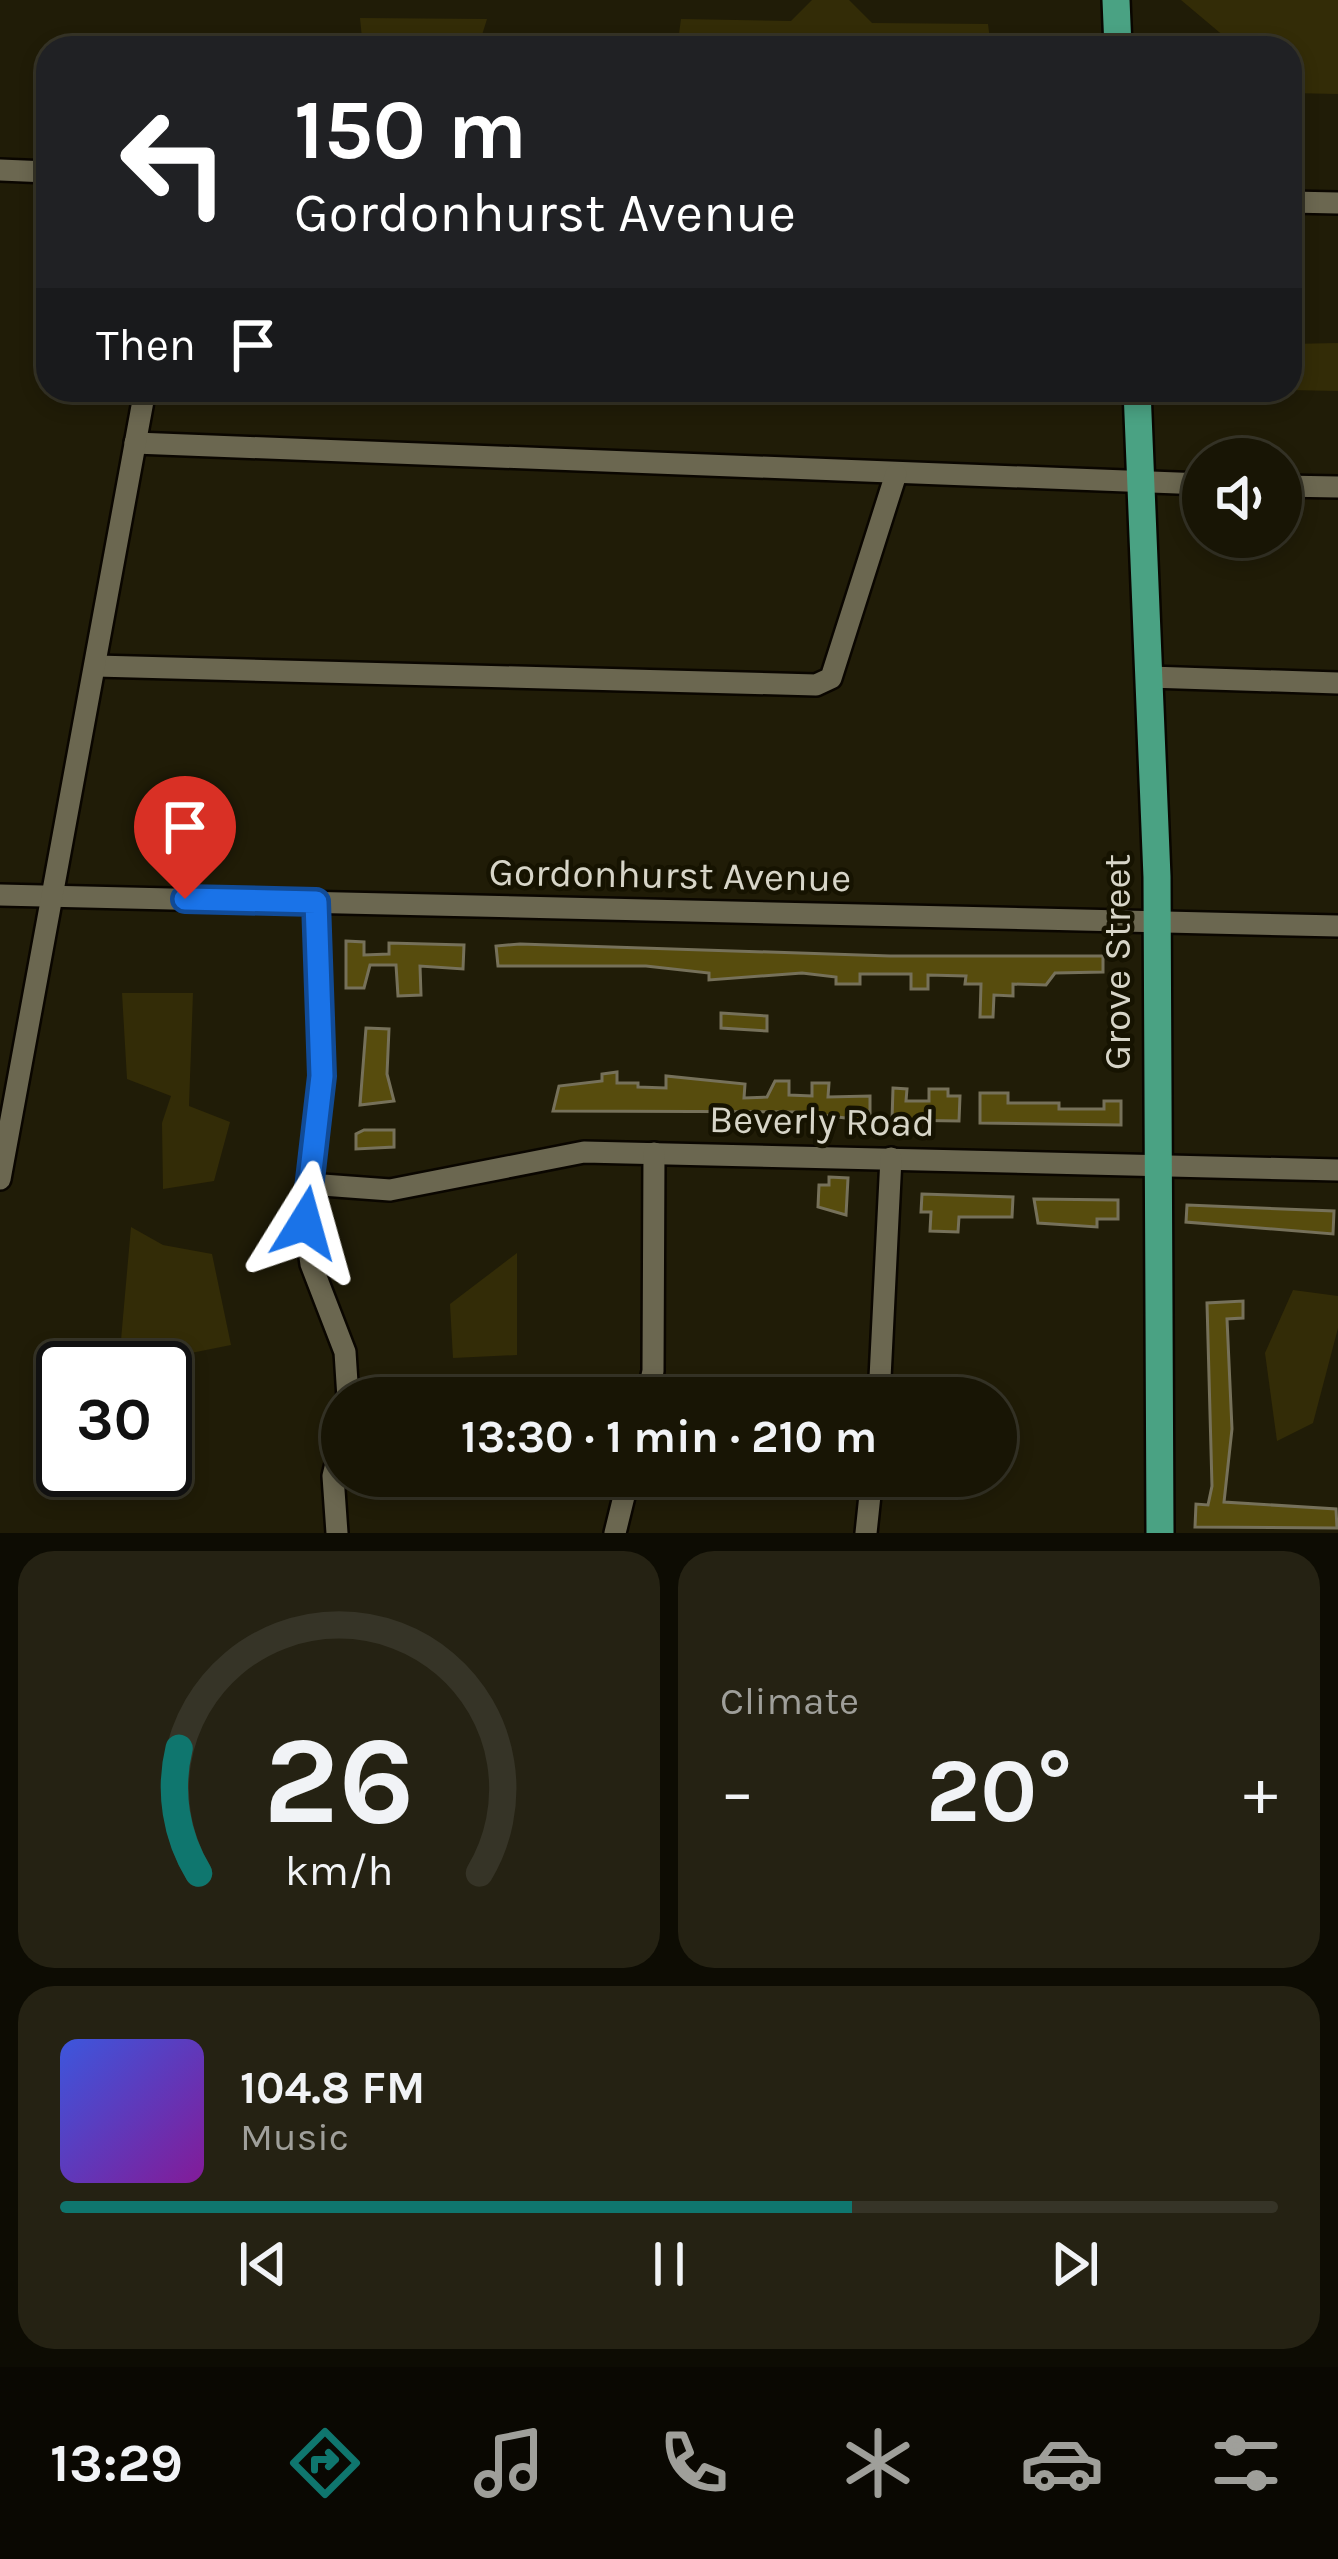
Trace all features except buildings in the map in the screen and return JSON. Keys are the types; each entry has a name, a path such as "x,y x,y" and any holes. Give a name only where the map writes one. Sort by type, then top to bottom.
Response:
{"main road":[{"path":"1116,0 1118,36"},
{"name":"Grove Street","path":"1138,402 1157,920 1160,1533"}],"street":[{"path":"0,170 36,172"},
{"path":"1302,202 1338,203"},
{"path":"0,1179 143,402"},
{"path":"135,442 1182,484"},
{"path":"97,666 816,685 831,678 896,474"},
{"path":"1302,486 1338,487"},
{"path":"1149,677 1338,683"},
{"name":"Gordonhurst Avenue","path":"0,895 1338,926"},
{"path":"316,902 321,1124 305,1223 311,1264 345,1352 347,1377"},
{"name":"Beverly Road","path":"309,1184 390,1190 584,1152 1338,1170"},
{"path":"652,1377 654,1153"},
{"path":"880,1377 891,1158"},
{"path":"335,1497 338,1533"},
{"path":"616,1533 624,1497"},
{"path":"866,1533 870,1497"}],"shaded area":[{"path":"812,0 849,0 872,23 988,24 990,36 679,36 681,19 791,21"},
{"path":"1181,0 1338,0 1338,94 1302,93 1302,36 1224,36"},
{"path":"360,18 487,19 482,36 362,36"},
{"path":"1338,343 1338,391 1302,390 1302,344"},
{"path":"122,993 193,993 189,1106 230,1122 214,1181 163,1189 162,1123 171,1096 127,1079"},
{"path":"131,1227 163,1245 212,1254 231,1345 192,1353 192,1341 121,1340"},
{"path":"517,1253 517,1355 453,1358 450,1304"},
{"path":"1293,1290 1338,1296 1338,1328 1313,1423 1277,1441 1265,1353"}],"route":[{"path":"185,899 316,902 321,1124 305,1223"}]}
